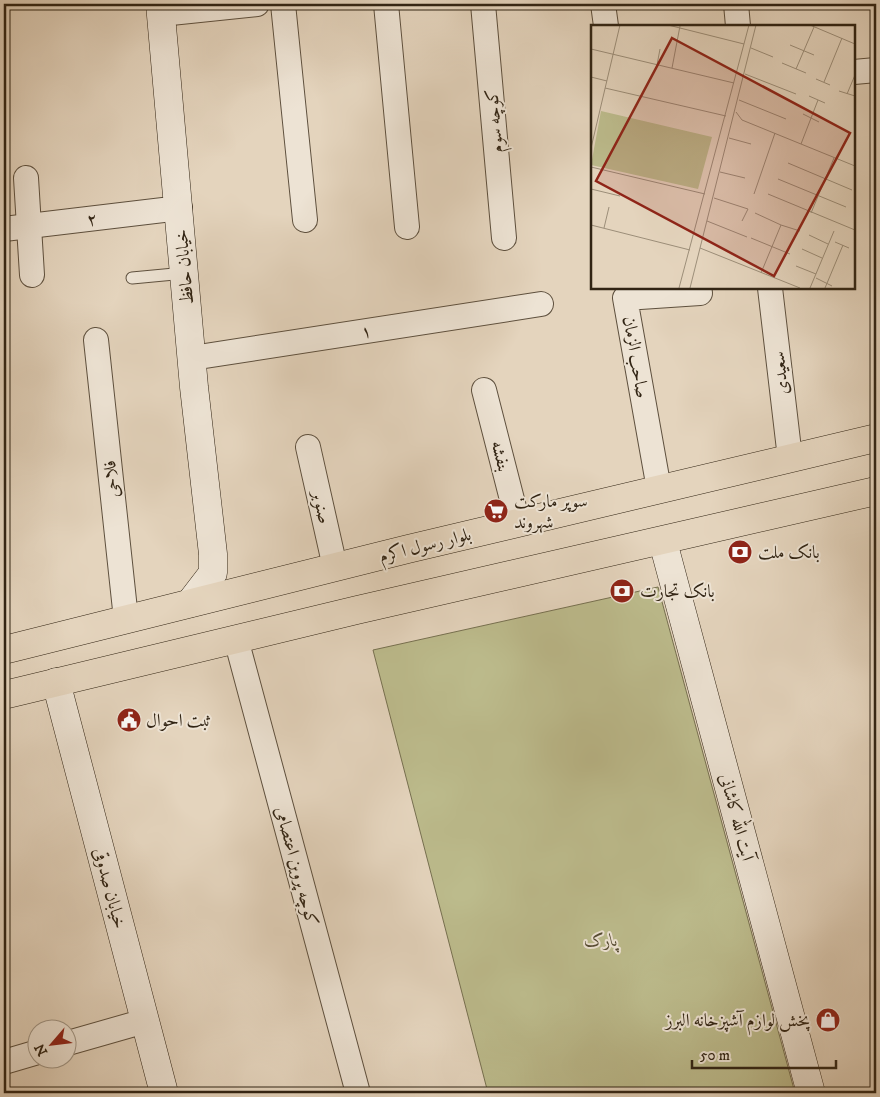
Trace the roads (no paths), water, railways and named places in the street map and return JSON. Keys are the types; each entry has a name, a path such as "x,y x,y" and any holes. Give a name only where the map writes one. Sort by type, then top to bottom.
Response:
{"main road":[{"name":"بلوار رسول اکرم","path":"4,650 335,567 876,438"},
{"path":"4,694 876,491"}],"street":[{"path":"161,9 257,4"},
{"path":"283,4 305,220"},
{"path":"386,4 407,227"},
{"name":"کوچه سوم","path":"483,4 504,238"},
{"path":"603,4 606,25"},
{"path":"736,4 738,25"},
{"name":"خیابان حافظ","path":"161,9 192,358 212,529"},
{"path":"855,72 876,70"},
{"path":"26,178 32,275"},
{"name":"۲","path":"4,229 180,208"},
{"name":"سعیدی","path":"770,289 790,458"},
{"name":"صاحب الزمان","path":"659,489 625,298 700,293"},
{"name":"۱","path":"192,358 541,304"},
{"name":"فلاحی","path":"96,340 126,619"},
{"name":"بنفشه","path":"484,390 518,523"},
{"name":"صنوبر","path":"308,447 335,567"},
{"path":"212,529 229,574 240,584 261,585"},
{"path":"190,603 213,573 212,529"},
{"name":"آیت الله کاشانی","path":"663,542 811,1093"},
{"name":"کوچه پروین اعتصامی","path":"236,639 358,1093"},
{"name":"خیابان صدوقی","path":"56,682 164,1093"},
{"path":"78,1040 145,1021"},
{"path":"4,1062 28,1055"}],"lane":[{"path":"132,278 185,273"}],"place":[{"name":"سوپر مارکت شهروند","path":"496,511"},
{"name":"بانک ملت","path":"740,552"},
{"name":"بانک تجارت","path":"622,591"},
{"name":"ثبت احوال","path":"129,720"},
{"name":"پخش لوازم آشپزخانه البرز","path":"828,1020"}],"park label":[{"name":"پارک","path":"601,940"}]}
